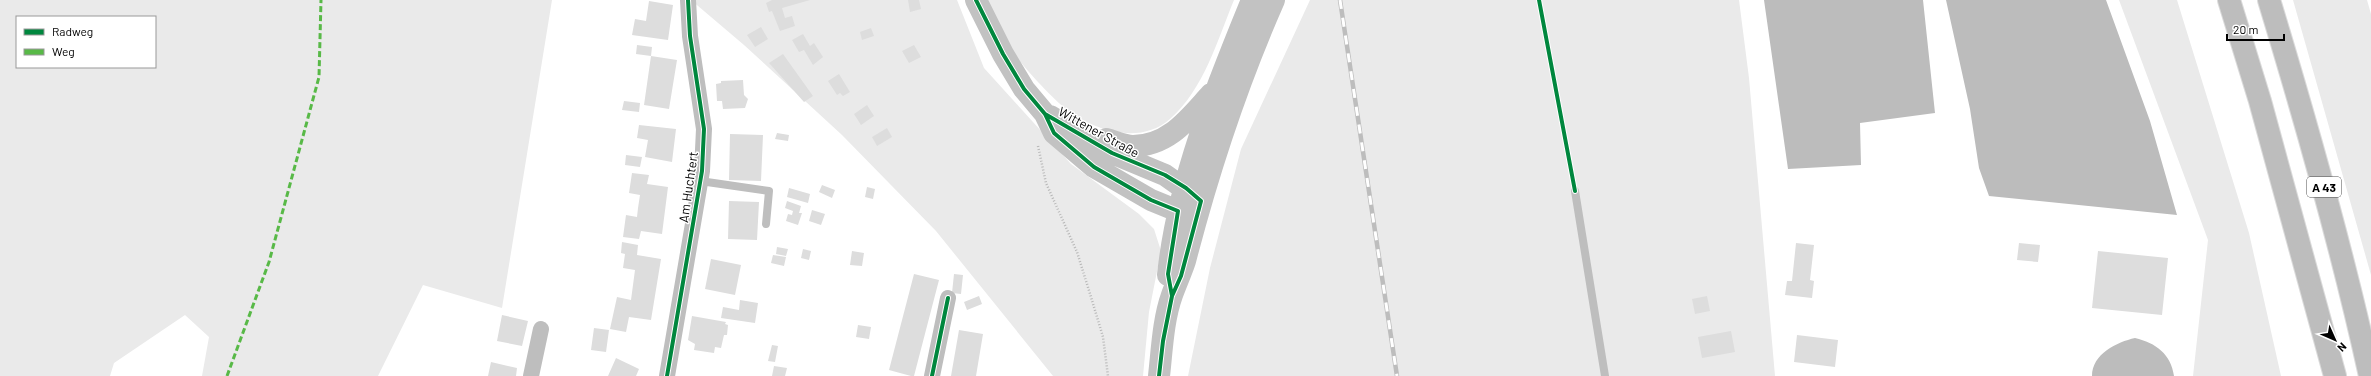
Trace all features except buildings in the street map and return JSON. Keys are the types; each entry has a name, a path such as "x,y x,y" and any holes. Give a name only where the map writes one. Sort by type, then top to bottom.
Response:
{"highway":[{"path":"2216,0 2229,44 2260,101"},
{"path":"2229,0 2260,101 2335,376"},
{"name":"A 43","path":"2269,0 2314,149 2348,278 2370,376"}],"main road":[{"name":"Wittener Straße","path":"976,0 1000,48 1024,88 1045,114 1054,133 1094,167 1151,200 1178,211"},
{"path":"1159,376 1163,340 1172,296 1181,276 1194,194 1215,91 1252,0"},
{"path":"1172,296 1168,274 1178,211 1194,194 1274,0"},
{"path":"1073,130 1132,146 1148,145 1177,131 1215,91"},
{"name":"Wittener Straße","path":"1045,114 1112,153 1165,175 1194,194"}],"street":[{"name":"Am Huchtert","path":"667,376 700,181 704,129 690,36 688,0"},
{"path":"932,376 948,298"},
{"path":"531,376 541,329"}],"lane":[{"path":"700,181 769,191 766,224"},
{"path":"1575,191 1605,376"}],"path":[{"path":"1037,142 1046,183 1077,252 1093,303 1103,337 1108,376"}],"shaded area":[{"path":"0,0 552,0 502,308 423,285 378,376 202,376 209,337 185,315 114,363 110,376 0,376"},
{"path":"691,0 957,0 984,68 1071,164 1139,214 1154,229 1161,251 1149,312 1143,376 1053,376 936,231 842,135 744,45"},
{"path":"987,0 1234,0 1201,79 1182,107 1170,119 1148,131 1122,133 1097,127 1085,121 1067,110 1051,95 1013,52"},
{"path":"1310,0 1739,0 1749,78 1775,376 1188,376 1210,268 1241,149"},
{"path":"1764,0 1923,0 1935,113 1860,123 1861,165 1788,169"},
{"path":"1946,0 2106,0 2150,121 2177,215 1989,196 1979,168 1970,109"},
{"path":"2119,0 2177,0 2249,233 2281,376 2193,376 2208,240"},
{"path":"2293,0 2367,0 2371,14 2371,275"},
{"path":"2135,338 2156,346 2170,361 2174,376 2092,376 2096,361 2101,355 2113,346"}],"railway":[{"path":"1340,0 1397,376"}],"marked path":[{"path":"227,376 269,262 319,77 321,0"}],"cycle path":[{"path":"667,376 702,171 704,129 690,36 688,0"},
{"path":"976,0 1003,54 1024,89 1045,114 1054,133 1094,167 1151,200 1178,211 1168,274 1172,296"},
{"path":"1539,0 1575,191"},
{"path":"1045,114 1112,153 1165,175 1186,188 1201,201 1181,276 1172,296 1163,341 1159,376"},
{"path":"932,376 948,298"}]}
